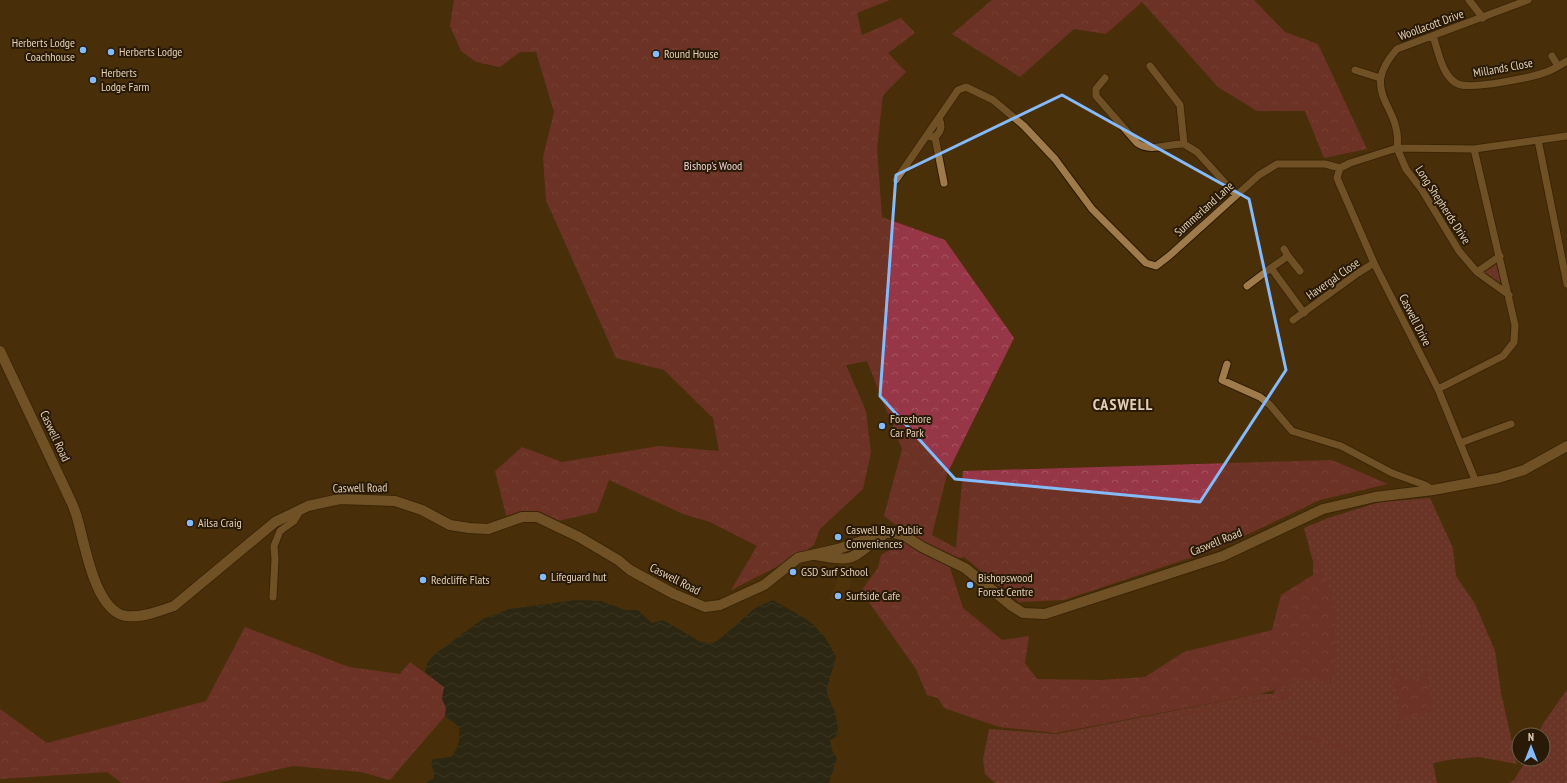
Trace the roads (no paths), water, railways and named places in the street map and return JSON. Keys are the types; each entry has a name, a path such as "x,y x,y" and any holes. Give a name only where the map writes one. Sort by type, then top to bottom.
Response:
{"street":[{"path":"1470,0 1483,18"},
{"name":"Woollacott Drive","path":"1397,148 1398,134 1382,96 1380,78 1386,61 1397,49 1528,0"},
{"name":"Millands Close","path":"1433,36 1446,72 1458,84 1480,86 1550,71 1567,61"},
{"path":"1552,56 1558,66"},
{"path":"1150,66 1180,105 1184,144"},
{"path":"1355,70 1380,78"},
{"path":"1105,78 1096,89 1096,96 1137,143 1144,147 1150,148 1184,144 1197,152 1236,195"},
{"name":"Summerland Lane","path":"896,180 958,90 966,87 993,100 1024,126 1055,159 1092,209 1146,263 1156,266 1259,175 1277,164 1325,164 1340,168"},
{"name":"Summerland Lane","path":"939,118 942,126 940,133 935,137 944,183"},
{"path":"925,136 935,137"},
{"path":"1340,168 1350,163 1397,148 1474,149 1567,136"},
{"path":"1538,140 1567,284"},
{"name":"Long Shepherds Drive","path":"1397,148 1406,169 1422,190 1459,251 1477,272 1509,295"},
{"path":"1438,388 1503,356 1510,349 1516,336 1509,295 1474,149"},
{"name":"Caswell Drive","path":"1340,168 1337,178 1374,263 1438,388 1476,482"},
{"path":"1284,249 1300,271"},
{"path":"1247,286 1288,256"},
{"path":"1477,272 1500,256"},
{"name":"Havergal Close","path":"1293,320 1374,263"},
{"name":"Havergal Close","path":"1271,268 1304,313"},
{"name":"Caswell Road","path":"0,351 78,519 90,569 106,601 115,612 126,616 154,613 174,606 276,522 308,506 340,499 395,501 422,510 450,525 479,529 500,526 522,518 537,517 579,537 618,560 630,570 674,594 705,607 720,605 764,585 795,560 812,554 838,549 878,534 889,532 905,536 922,547 965,568 1012,606 1023,612 1045,614 1223,556 1323,509 1376,497 1433,490 1498,478 1524,470 1567,446"},
{"path":"1227,364 1222,380 1260,396 1270,405 1292,431 1341,446 1392,473 1425,485 1433,490"},
{"path":"1460,443 1511,424"},
{"path":"273,597 275,559 274,546 280,531 294,521 302,509"}],"water":[{"path":"576,600 601,601 625,610 638,610 652,623 663,620 701,642 713,643 721,638 755,608 773,600 810,622 817,628 830,645 836,657 827,688 827,694 835,712 838,729 836,737 830,740 832,750 837,758 829,783 426,783 434,778 434,772 431,765 433,759 451,757 456,750 459,736 459,727 445,716 446,708 442,699 444,687 425,672 427,663 436,653 483,619 509,609"}],"place":[{"name":"Herberts Lodge Coachhouse","path":"83,50"},
{"name":"Herberts Lodge","path":"111,52"},
{"name":"Round House","path":"656,54"},
{"name":"Herberts Lodge Farm","path":"93,80"},
{"name":"Foreshore Car Park","path":"882,426"},
{"name":"Ailsa Craig","path":"190,523"},
{"name":"Caswell Bay Public Conveniences","path":"838,537"},
{"name":"GSD Surf School","path":"793,572"},
{"name":"Lifeguard hut","path":"543,577"},
{"name":"Redcliffe Flats","path":"423,580"},
{"name":"Bishopswood Forest Centre","path":"970,585"},
{"name":"Surfside Cafe","path":"838,596"}],"district":[{"name":"CASWELL","path":"1123,404"}],"park label":[{"name":"Bishop's Wood","path":"713,166"}]}
